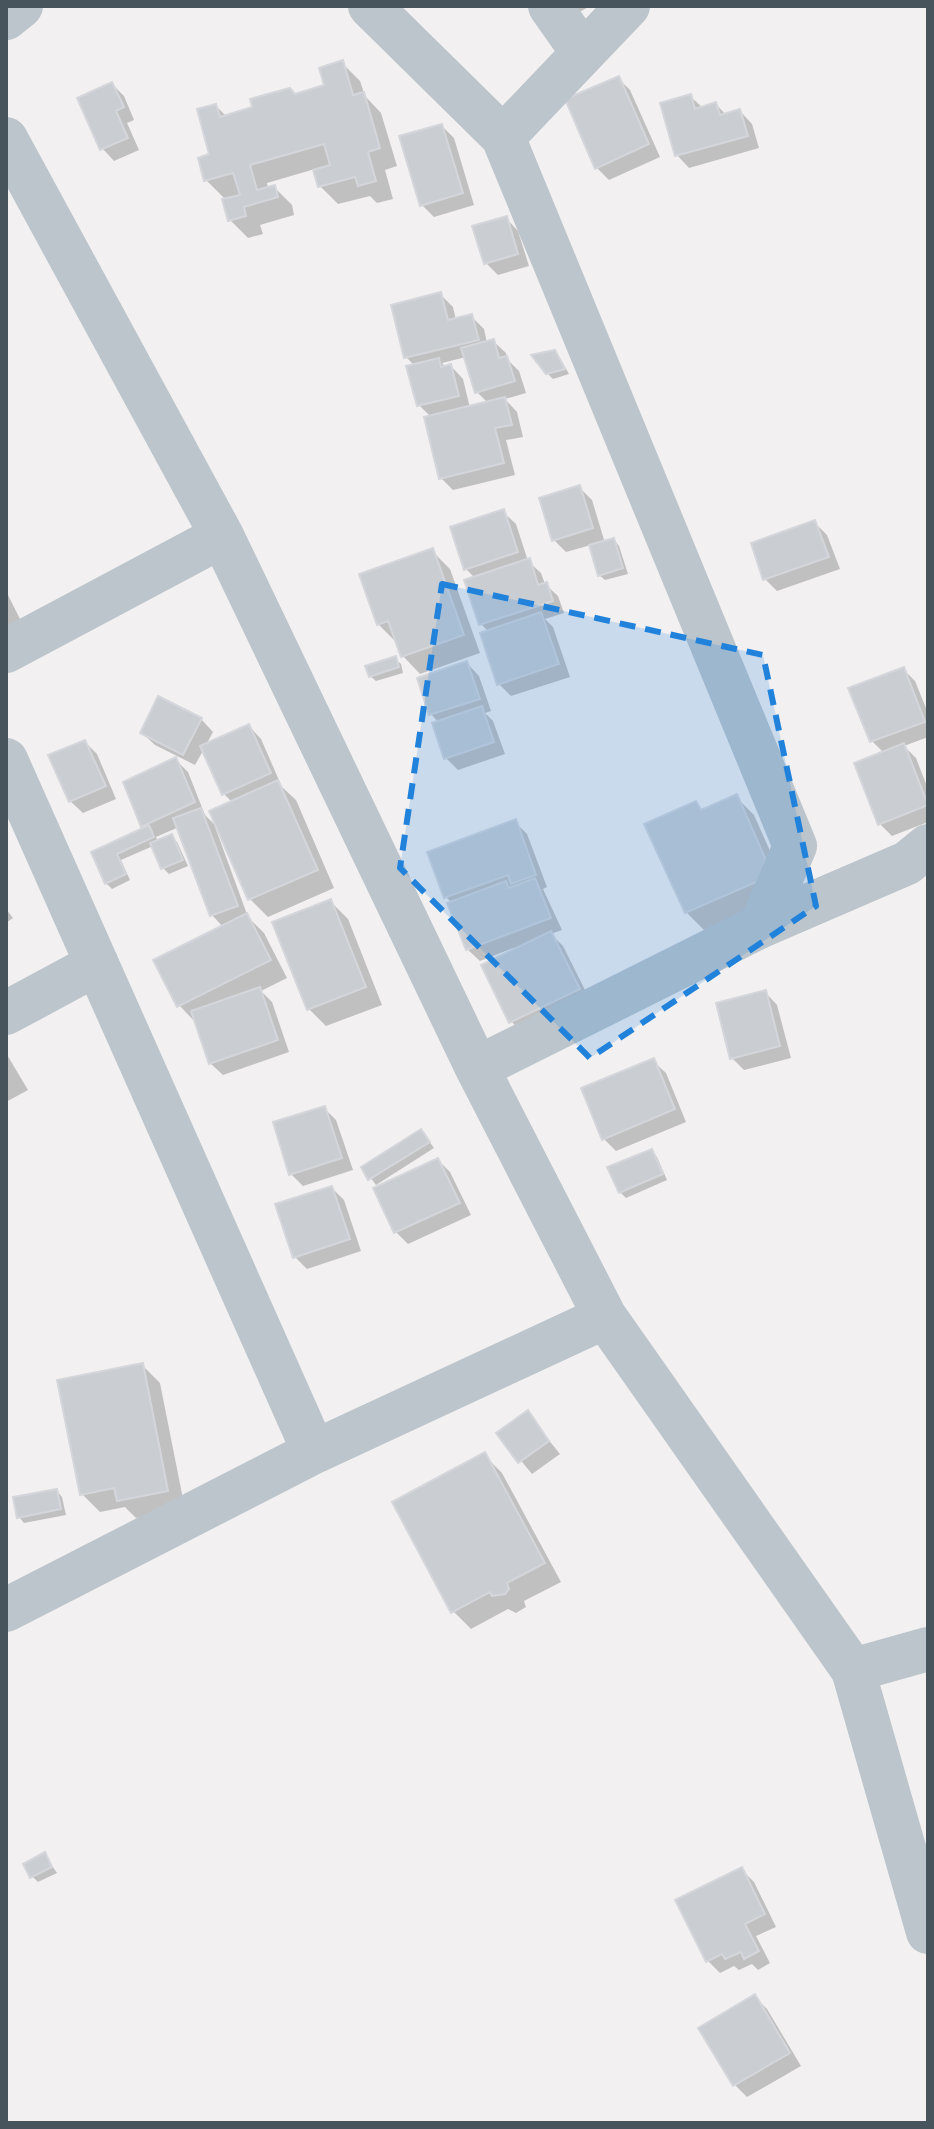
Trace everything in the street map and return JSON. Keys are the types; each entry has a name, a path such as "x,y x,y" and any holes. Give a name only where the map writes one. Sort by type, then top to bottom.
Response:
{"street":[{"path":"6,18 21,6"},
{"path":"370,6 503,137 795,846 761,926"},
{"path":"550,6 583,53"},
{"path":"503,137 628,6"},
{"path":"6,139 222,536 477,1068 605,1317 853,1670 928,1932"},
{"path":"6,651 222,536"},
{"path":"6,760 314,1452"},
{"path":"477,1068 761,926 907,863 928,846"},
{"path":"6,1013 97,964"},
{"path":"12,1594 605,1317"},
{"path":"853,1670 928,1649"}],"highlighted area":[{"path":"442,584 763,655 816,906 590,1058 400,868"}],"building":[{"path":"343,60 353,95 364,92 380,148 368,152 376,181 358,186 355,177 318,187 313,170 330,165 324,144 250,165 257,190 275,185 278,197 244,207 246,216 228,221 222,199 240,195 233,173 204,181 198,158 209,154 197,109 216,104 220,117 252,107 250,99 290,88 295,94 324,85 319,68"},
{"path":"619,76 649,144 595,169 565,99"},
{"path":"112,82 124,107 116,111 128,138 100,150 77,98"},
{"path":"691,94 695,109 716,102 720,115 740,109 748,136 675,156 660,103"},
{"path":"442,124 463,193 420,206 399,136"},
{"path":"507,216 518,254 484,264 472,226"},
{"path":"441,292 448,320 472,314 479,340 404,358 391,305"},
{"path":"494,339 499,358 507,356 515,381 475,393 461,348"},
{"path":"555,350 565,369 546,374 531,355"},
{"path":"439,358 441,367 451,364 459,396 417,406 406,366"},
{"path":"505,397 512,425 495,428 504,463 439,479 424,417"},
{"path":"580,485 593,528 552,541 539,498"},
{"path":"504,509 518,552 464,570 450,527"},
{"path":"815,520 829,557 763,580 751,543"},
{"path":"614,538 623,568 598,576 589,545"},
{"path":"433,548 464,635 401,657 388,621 377,625 359,574"},
{"path":"530,558 538,585 547,582 553,601 479,625 464,580"},
{"path":"541,612 559,664 497,685 480,633"},
{"path":"396,656 399,667 369,677 365,666"},
{"path":"467,661 480,699 429,715 417,678"},
{"path":"904,667 925,722 870,742 848,688"},
{"path":"158,696 202,718 183,755 140,733"},
{"path":"482,706 494,742 444,759 432,723"},
{"path":"249,724 271,773 222,795 200,746"},
{"path":"85,740 106,786 69,802 48,755"},
{"path":"904,743 928,805 878,825 854,763"},
{"path":"176,757 195,802 141,827 123,782"},
{"path":"278,780 318,870 248,900 209,811"},
{"path":"737,794 765,858 763,879 685,913 644,824 696,801 701,810"},
{"path":"201,808 238,906 210,916 173,818"},
{"path":"516,819 536,875 511,884 508,875 444,898 427,852"},
{"path":"149,825 154,837 117,854 126,874 105,884 91,852"},
{"path":"172,834 183,860 161,869 150,843"},
{"path":"535,878 551,918 466,950 447,903 506,881 509,888"},
{"path":"331,899 366,987 307,1010 272,922"},
{"path":"247,913 271,960 177,1007 153,960"},
{"path":"551,931 580,989 509,1023 481,965"},
{"path":"260,987 278,1040 209,1064 191,1011"},
{"path":"766,990 780,1046 730,1059 716,1003"},
{"path":"654,1058 675,1109 602,1140 581,1088"},
{"path":"325,1106 342,1158 289,1175 273,1122"},
{"path":"421,1129 430,1142 368,1180 361,1167"},
{"path":"652,1149 663,1174 619,1193 607,1167"},
{"path":"438,1158 460,1203 394,1233 373,1188"},
{"path":"332,1186 350,1239 293,1258 275,1204"},
{"path":"143,1363 168,1491 117,1501 114,1488 80,1495 57,1380"},
{"path":"528,1410 549,1441 518,1463 496,1433"},
{"path":"485,1452 545,1563 507,1583 509,1589 505,1594 492,1596 490,1592 451,1613 392,1502"},
{"path":"57,1489 61,1509 17,1518 13,1497"},
{"path":"45,1852 52,1867 30,1878 23,1864"},
{"path":"742,1867 765,1914 745,1924 759,1951 744,1959 741,1952 725,1959 722,1954 706,1962 675,1900"},
{"path":"755,1994 790,2053 733,2086 698,2028"}]}
